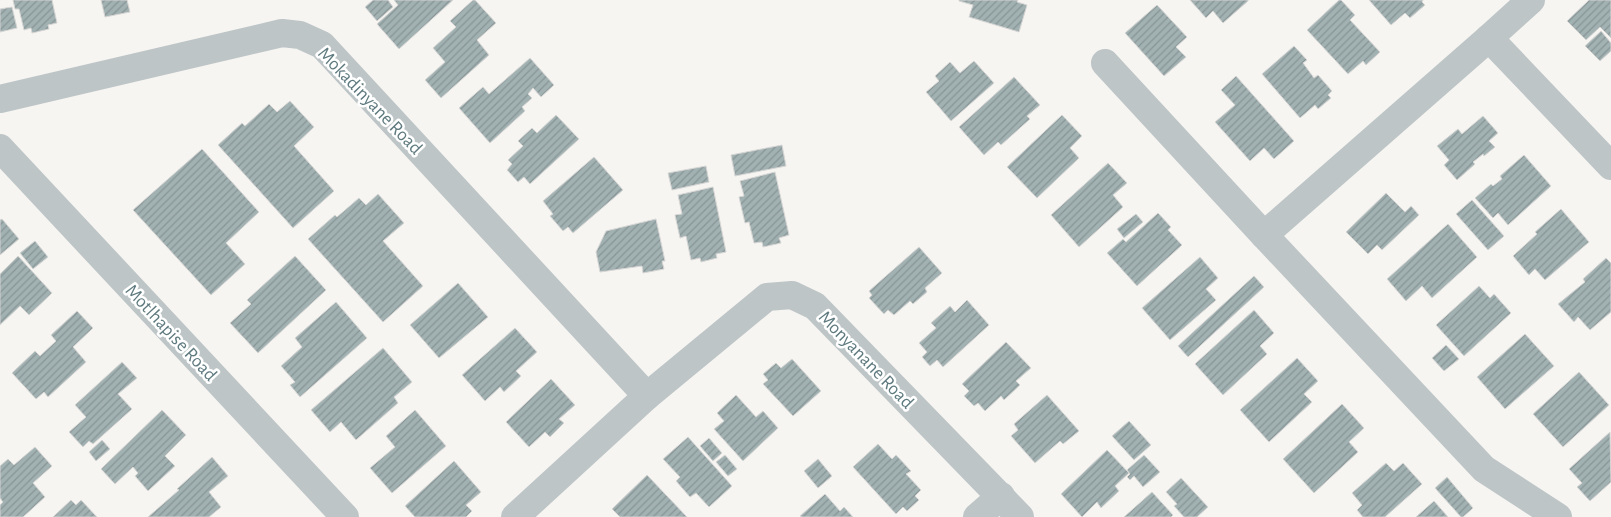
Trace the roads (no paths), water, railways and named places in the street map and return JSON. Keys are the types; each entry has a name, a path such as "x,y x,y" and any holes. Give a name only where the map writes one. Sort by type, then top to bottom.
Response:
{"street":[{"path":"1264,235 1490,38 1530,0"},
{"name":"Mokadinyane Road","path":"0,99 282,33 300,35 307,38 322,45 648,396"},
{"path":"1490,38 1611,166"},
{"path":"1105,63 1484,469 1558,517"},
{"name":"Motlhapise Road","path":"0,148 345,517"},
{"name":"Monyanane Road","path":"515,517 648,396 767,297 792,295 815,306 1020,517"},
{"path":"977,517 1000,496"}]}
